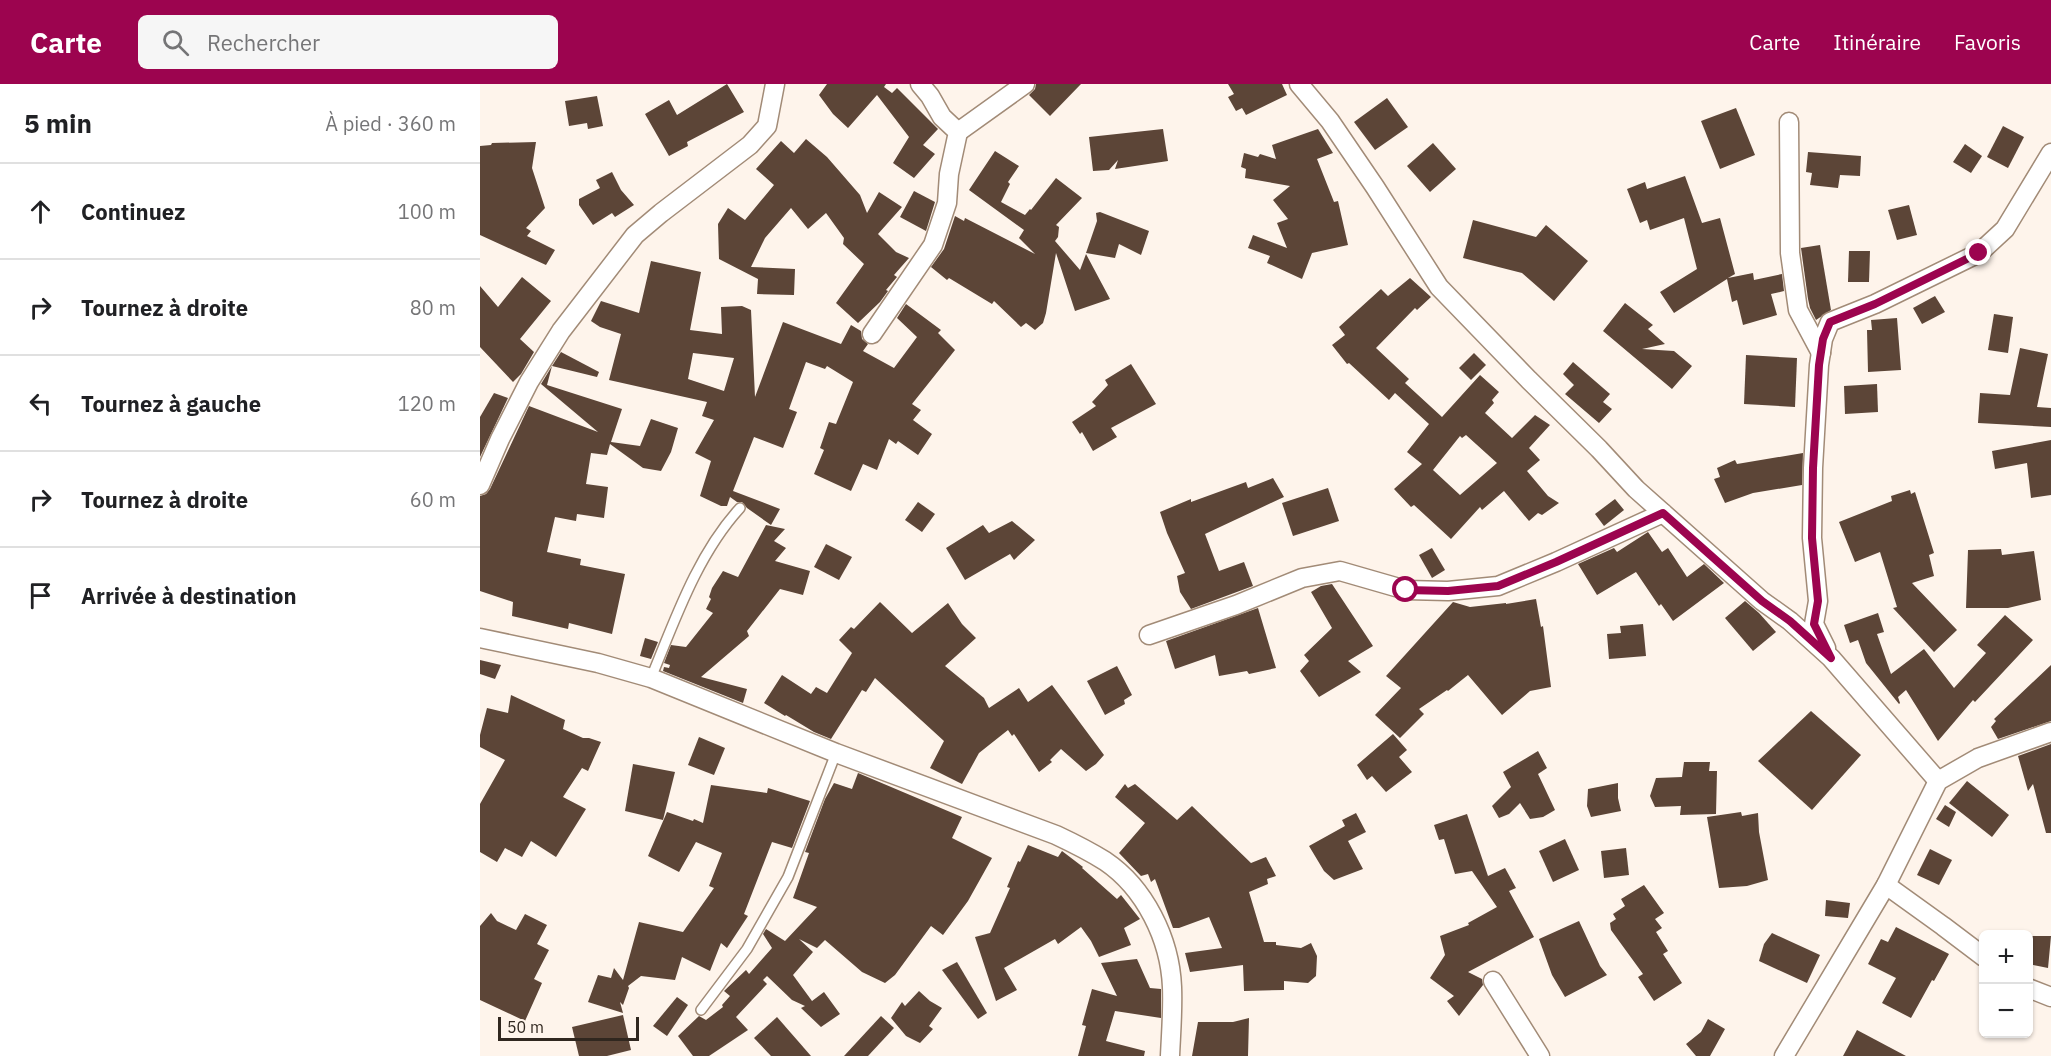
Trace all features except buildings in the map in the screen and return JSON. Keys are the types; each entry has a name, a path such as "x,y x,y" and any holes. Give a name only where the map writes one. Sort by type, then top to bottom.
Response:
{"street":[{"path":"480,485 519,401 561,331 635,236 661,213 750,145 767,126 776,84"},
{"path":"920,84 942,117 958,132"},
{"path":"872,334 933,245 947,203 949,174 958,132 1025,84"},
{"path":"1299,84 1330,121 1439,287 1636,489 1762,601 1790,621 1831,658 1938,781"},
{"path":"1789,122 1790,253 1798,310 1821,353"},
{"path":"1831,658 1814,624 1818,601 1812,538 1813,468 1821,353 1823,339 1830,322 1875,304 1979,253 2005,229 2051,153"},
{"path":"1149,635 1236,605 1302,578 1340,571 1406,590 1448,591 1498,586 1663,513"},
{"path":"480,638 598,663 651,678 836,753 1056,835 1106,862 1124,877 1150,910 1167,958 1172,985 1170,1056"},
{"path":"1784,1056 1886,885 1938,781 1978,758 2051,732"},
{"path":"1886,885 1979,954"},
{"path":"1493,981 1540,1056"},
{"path":"2033,989 2051,998"}],"lane":[{"path":"651,678 694,578 722,528 740,508"},
{"path":"701,1010 747,949 788,877 836,753"}],"route":[{"path":"1406,590 1448,591 1498,586 1663,513 1762,601 1790,621 1831,658 1814,624 1818,601 1812,538 1813,468 1819,365 1823,339 1830,322 1875,304 1979,253"}]}
